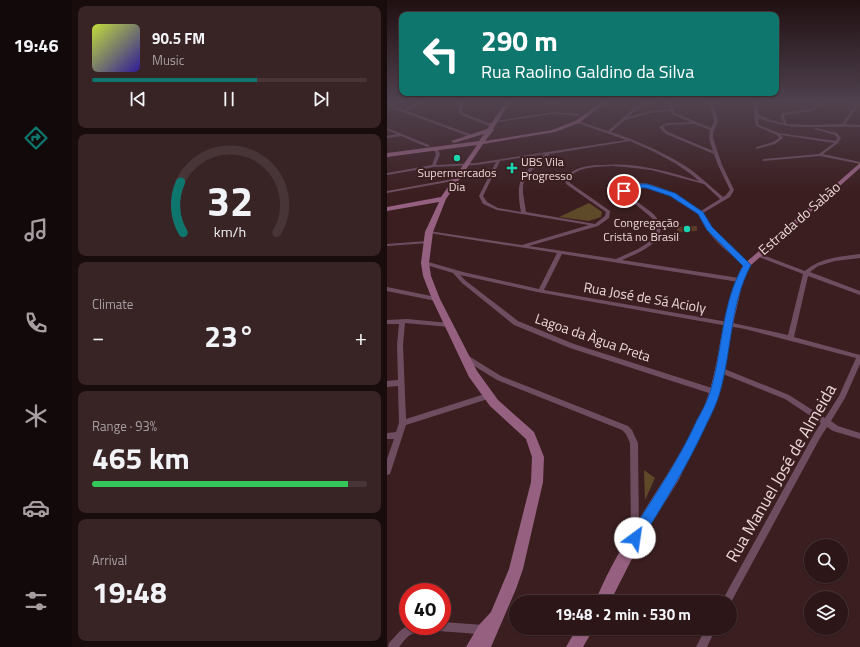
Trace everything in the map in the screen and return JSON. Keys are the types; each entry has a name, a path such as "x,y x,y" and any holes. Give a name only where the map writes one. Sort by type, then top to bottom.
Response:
{"main road":[{"path":"452,142 484,131"},
{"path":"474,647 497,616 516,569 537,482 539,469 538,458 531,436 488,396 473,374 436,299 427,276 425,263 428,237 443,199 490,131"},
{"path":"535,133 541,131"},
{"path":"387,152 435,148 551,131"},
{"path":"387,155 452,142 484,140"},
{"name":"Estrada do Sabão","path":"606,595 635,538 689,450 715,392 728,324 739,280 747,265 859,167"},
{"path":"387,209 443,199"},
{"path":"483,647 487,630"},
{"path":"574,647 582,635"}],"street":[{"path":"393,131 428,146"},
{"path":"461,131 469,134 470,136 466,138"},
{"path":"665,131 716,153"},
{"path":"701,213 731,194 732,190 711,138 713,131"},
{"path":"770,131 777,134 837,142"},
{"path":"820,156 837,142 839,138 836,134 823,131"},
{"path":"609,132 630,140 682,166 723,199"},
{"path":"757,148 778,142 781,138 777,134"},
{"path":"387,138 403,135"},
{"path":"387,174 434,166 467,165 630,140"},
{"path":"434,166 437,154 435,148"},
{"path":"524,214 519,188 520,182 526,173 549,152"},
{"path":"764,160 820,156 859,167"},
{"path":"499,160 483,190 483,200 489,206 524,214 596,225"},
{"path":"522,246 596,225 603,221 609,214 568,184 567,178 579,169 605,165 634,165 654,168 703,183"},
{"path":"387,192 458,179"},
{"path":"616,261 650,244 657,237 657,221 625,194 624,190 627,187 642,185 657,188 673,195 701,213 701,217 709,229 747,265"},
{"path":"387,245 428,237 522,246 739,280"},
{"path":"541,290 560,253"},
{"path":"758,254 860,293"},
{"path":"790,338 806,273 816,265 829,260 860,257"},
{"name":"Rua José de Sá Acioly","path":"425,263 455,272 541,290 728,324 790,338 860,357"},
{"name":"Lagoa da Àgua Preta","path":"455,272 464,282 503,314 522,326 573,346 715,392"},
{"path":"387,289 436,299"},
{"path":"387,471 403,423 400,346 402,321"},
{"path":"387,322 402,321 449,325"},
{"path":"465,357 499,378 611,422 629,432 634,443 635,538"},
{"name":"Rua Manuel José de Almeida","path":"730,595 825,423 842,398 860,357"},
{"path":"719,370 787,397 801,405 825,423 848,434 860,436"},
{"path":"387,384 402,383"},
{"path":"403,423 488,396"},
{"path":"387,436 399,435"},
{"path":"393,647 404,634 411,629 487,630"},
{"path":"701,647 707,635"}],"shaded area":[{"path":"589,203 602,212 601,217 589,221 559,217"},
{"path":"644,470 655,478 645,500"}],"building":[{"name":"Congregação Cristã no Brasil","path":"697,226 697,231 678,232 676,227"}],"place":[{"name":"Supermercados Dia","path":"457,158"},
{"name":"UBS Vila Progresso","path":"512,168"},
{"name":"Congregação Cristã no Brasil","path":"687,229"}],"route":[{"path":"624,191 625,188 630,186 651,186 664,190 673,195 701,213 701,217 709,229 747,265 739,280 728,324 715,392 706,415 674,477 635,538"}]}
